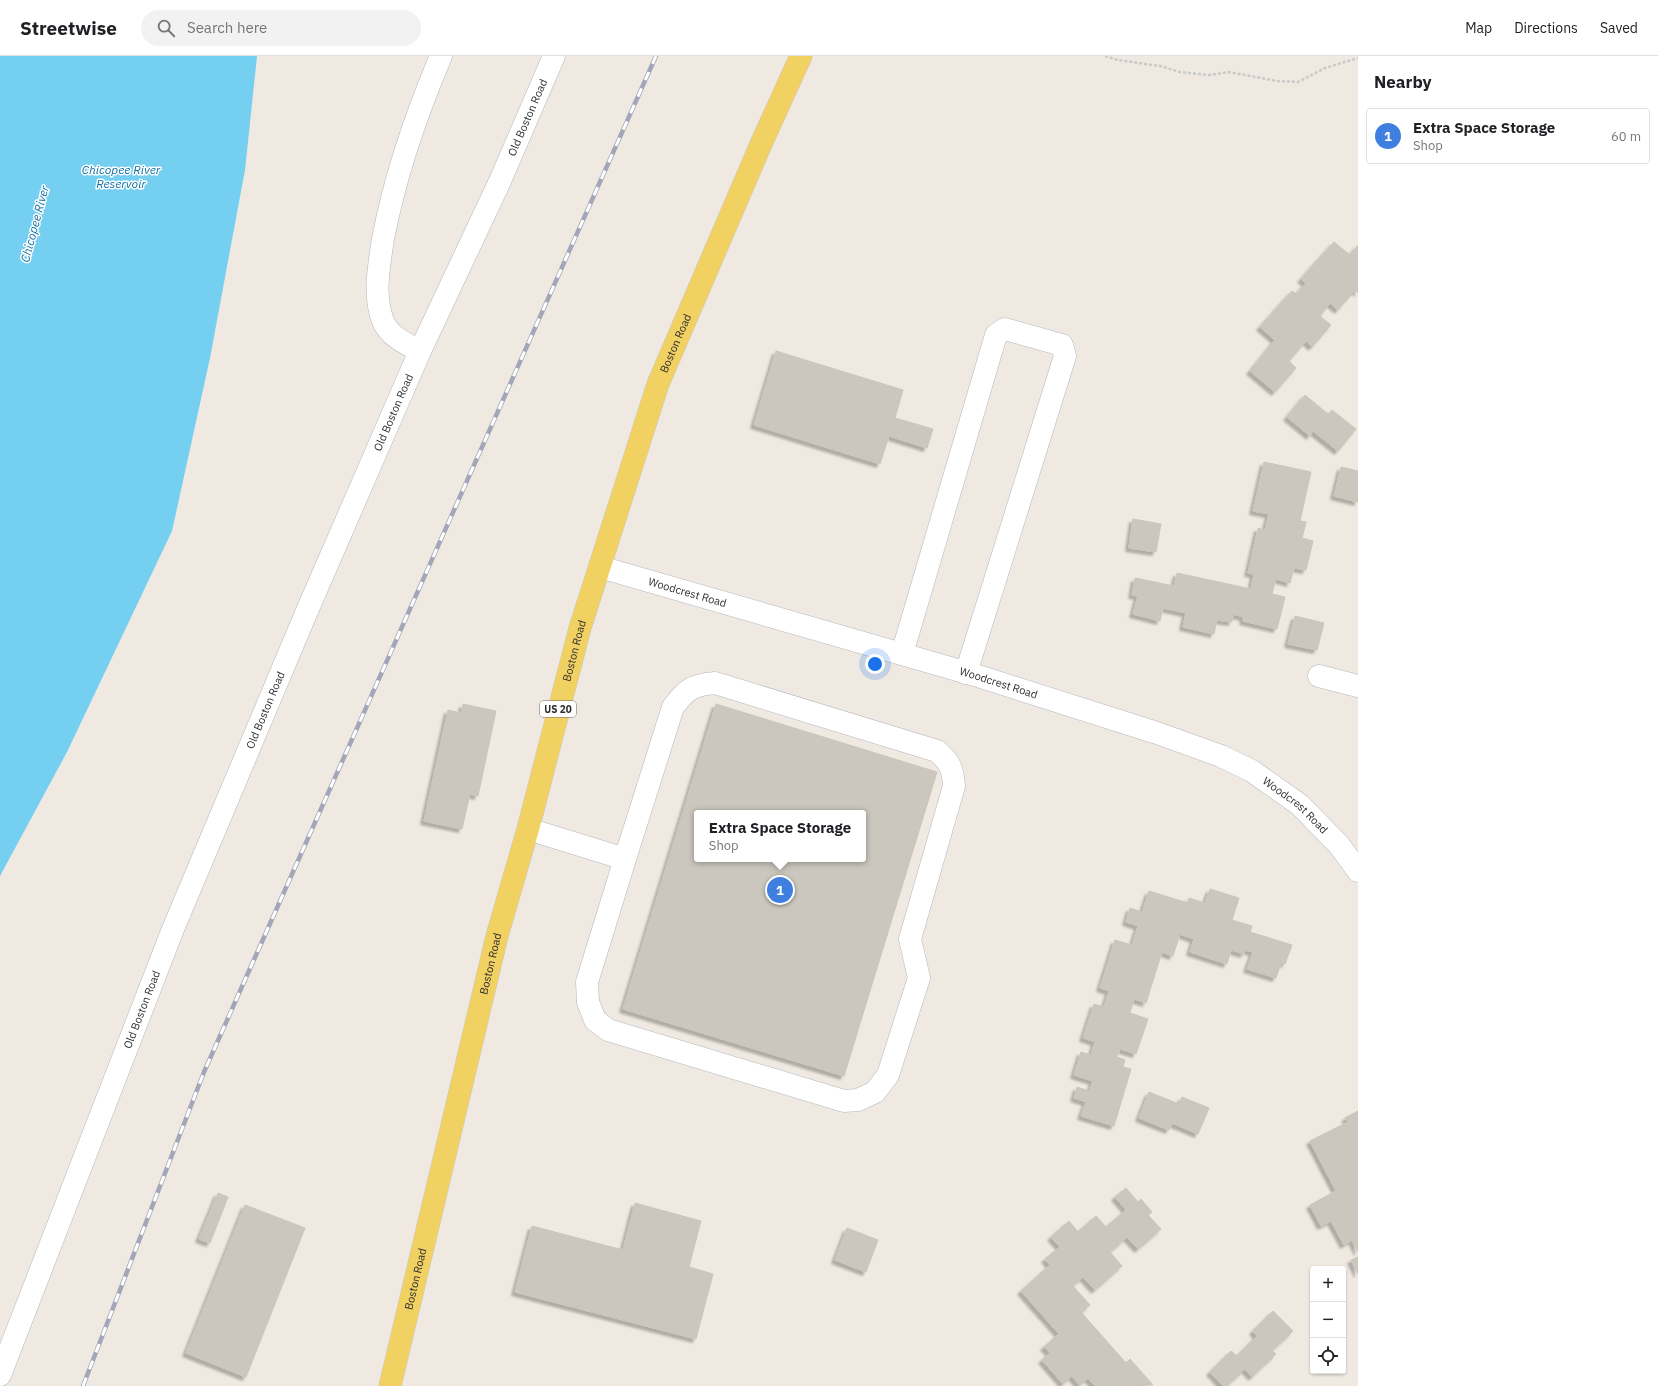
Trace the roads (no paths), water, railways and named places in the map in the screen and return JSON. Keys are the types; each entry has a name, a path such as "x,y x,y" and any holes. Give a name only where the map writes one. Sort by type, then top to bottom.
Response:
{"main road":[{"name":"Boston Road","path":"390,1386 497,936 528,829 578,635 658,384 761,144 801,56"}],"street":[{"path":"420,351 404,343 390,332 383,321 377,280 387,216 397,178 413,128 441,56"},
{"name":"Old Boston Road","path":"0,1375 173,929 307,610 420,351 500,181 554,56"},
{"path":"902,654 996,335 1005,329 1062,345 1065,356 966,673"},
{"name":"Woodcrest Road","path":"600,567 966,673 1157,733 1221,756 1252,771 1300,805 1339,845 1358,870"},
{"path":"1319,676 1358,686"},
{"path":"715,683 938,750 947,759 953,772 954,786 910,939 919,978 888,1075 875,1092 858,1100 844,1101 608,1030 595,1020 588,1002 587,982 625,859 673,708 684,693 699,684 715,683"},
{"path":"528,829 625,859"}],"water":[{"name":"Chicopee River Reservoir","path":"0,56 257,56 245,170 210,358 172,531 67,752 0,876"}],"railway":[{"path":"83,1386 204,1072 656,56"}],"place":[{"name":"Extra Space Storage","path":"780,890"}],"water label":[{"name":"Chicopee River","path":"35,224"}]}
